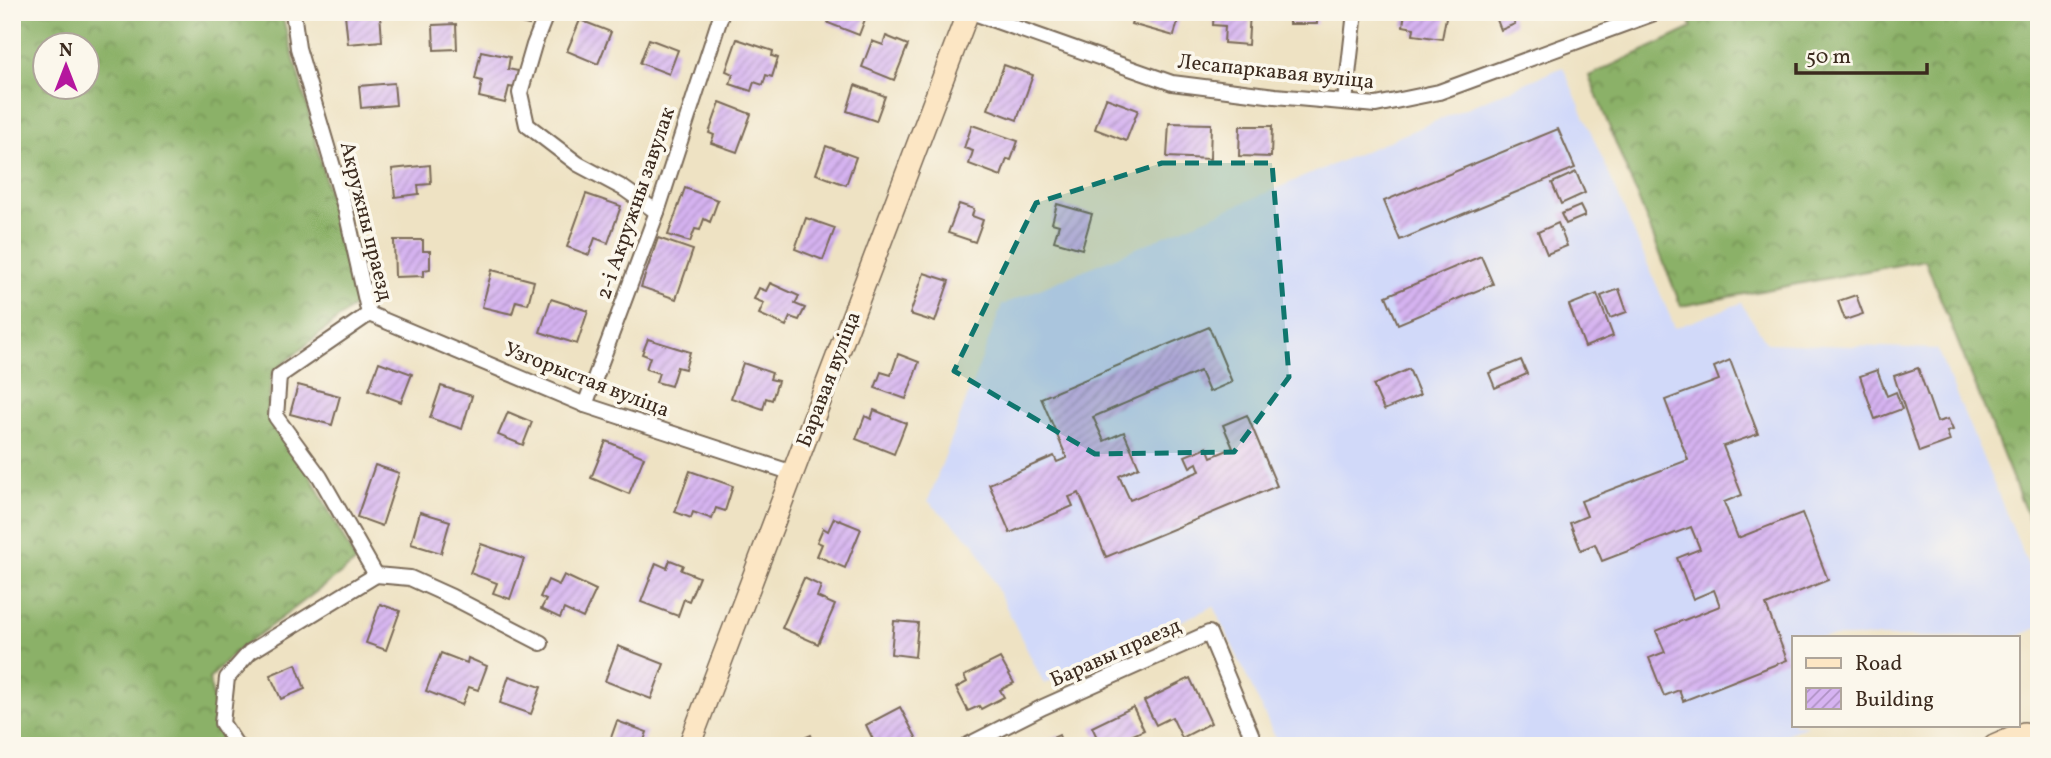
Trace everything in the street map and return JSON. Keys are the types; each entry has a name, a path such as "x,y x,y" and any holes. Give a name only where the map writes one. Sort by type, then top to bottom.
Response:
{"street":[{"name":"Акружны праезд","path":"293,12 298,48 346,211 369,314 279,376 276,417 320,477 376,575"},
{"path":"547,12 520,93 527,125 578,164 623,188 657,212"},
{"name":"2-і Акружны завулак","path":"585,405 657,212 722,12"},
{"name":"Лесапаркавая вуліца","path":"969,12 1172,83 1276,96 1376,104 1439,92 1657,12"},
{"name":"Баравая вуліца","path":"689,746 969,12"},
{"path":"1345,102 1355,12"},
{"name":"Узгорыстая вуліца","path":"369,314 585,405 793,473"},
{"path":"237,746 222,723 226,678 250,652 376,575 410,578 541,643"},
{"name":"Баравы праезд","path":"966,746 1043,707 1209,633 1256,746"},
{"path":"1994,746 2024,733 2039,736"}],"highlighted area":[{"path":"1162,163 1272,163 1289,377 1234,452 1095,454 954,371 1036,203"}],"shaded area":[{"path":"1563,67 1675,328 1741,303 1767,343 1937,349 2039,591 2039,627 2018,636 1792,636 1792,726 1806,726 1758,746 1279,746 1214,606 1044,684 975,544 928,501 1002,305"}],"green space":[{"path":"12,12 281,12 311,121 355,305 272,373 267,417 302,460 356,562 233,654 209,679 223,746 12,746"},
{"path":"1688,12 2039,12 2039,545 1925,260 1681,306 1589,76 1692,28"}],"building":[{"path":"380,12 382,41 348,44 345,14"},
{"path":"494,12 533,12 529,25 493,16"},
{"path":"832,12 867,14 859,35 828,23"},
{"path":"1135,12 1180,12 1174,36 1131,24"},
{"path":"1214,12 1250,12 1248,45 1224,43 1225,26 1213,25"},
{"path":"1289,12 1317,12 1317,24 1289,24"},
{"path":"1405,12 1447,12 1442,39 1413,35 1414,28 1403,26"},
{"path":"1494,12 1517,12 1511,15 1515,24 1501,30"},
{"path":"580,20 611,32 598,64 567,51"},
{"path":"456,24 457,49 434,50 433,25"},
{"path":"886,36 908,45 894,80 862,67 872,41 883,45"},
{"path":"649,39 678,50 669,74 640,63"},
{"path":"737,39 773,51 772,56 778,58 772,77 766,75 763,85 754,82 751,91 730,84 733,74 726,71"},
{"path":"481,51 510,57 508,69 518,71 515,88 509,87 505,103 479,97 482,81 475,79"},
{"path":"1004,65 1033,75 1017,120 988,109"},
{"path":"394,83 396,105 361,108 359,86"},
{"path":"855,85 885,96 876,121 847,111"},
{"path":"1106,98 1138,110 1126,141 1095,129"},
{"path":"720,102 751,114 737,152 711,143 714,135 709,133"},
{"path":"1169,123 1211,124 1210,159 1167,157"},
{"path":"972,125 1018,141 1001,176 969,164 973,151 964,148"},
{"path":"1240,126 1272,126 1271,157 1239,156"},
{"path":"1558,129 1575,168 1400,240 1384,201"},
{"path":"826,146 856,157 846,185 816,174"},
{"path":"430,165 431,184 418,185 419,194 395,197 392,169"},
{"path":"1576,172 1585,193 1561,204 1552,183"},
{"path":"685,188 718,200 710,222 704,219 700,230 695,229 690,242 668,235"},
{"path":"586,194 621,206 608,243 595,238 589,255 567,247"},
{"path":"959,204 974,209 972,216 983,220 975,242 948,233"},
{"path":"1057,204 1092,214 1082,249 1054,241 1059,225 1052,223"},
{"path":"1580,206 1585,216 1566,224 1561,214"},
{"path":"806,218 835,228 823,260 795,249"},
{"path":"1558,223 1567,246 1547,254 1538,232"},
{"path":"658,238 693,250 676,299 641,287"},
{"path":"394,240 423,240 423,251 430,251 430,269 424,270 424,276 395,277"},
{"path":"1481,256 1493,284 1398,324 1386,296"},
{"path":"492,270 534,281 528,304 516,301 512,314 482,307"},
{"path":"924,273 949,281 935,322 910,314"},
{"path":"770,283 799,296 795,304 805,308 799,320 790,317 786,326 759,314 764,303 754,299 759,288 766,291"},
{"path":"1619,289 1627,312 1610,318 1601,296"},
{"path":"1597,294 1613,336 1585,347 1569,305"},
{"path":"1856,295 1863,314 1845,320 1838,301"},
{"path":"551,299 588,311 577,344 540,332"},
{"path":"1209,327 1232,382 1209,392 1200,371 1093,417 1104,441 1124,432 1139,467 1119,476 1130,500 1200,471 1197,463 1190,467 1185,456 1207,447 1211,457 1233,448 1223,425 1247,415 1277,486 1106,557 1079,493 1069,497 1073,506 1010,533 989,484 1054,456 1057,462 1067,458 1041,398"},
{"path":"648,339 690,352 685,369 677,367 671,386 656,382 659,373 646,369 650,357 642,354"},
{"path":"898,354 919,362 906,399 875,388 881,372 891,375"},
{"path":"1521,360 1527,374 1495,388 1489,373"},
{"path":"1730,360 1758,434 1723,446 1742,495 1724,502 1738,538 1802,513 1828,580 1766,605 1787,660 1683,701 1679,690 1664,696 1649,658 1665,652 1656,631 1720,606 1714,590 1693,599 1677,558 1700,549 1691,527 1602,561 1595,544 1581,550 1570,523 1587,516 1581,501 1688,460 1665,400 1719,380 1714,367"},
{"path":"379,362 412,374 401,402 369,390"},
{"path":"743,363 772,373 770,379 778,381 772,400 766,398 763,409 731,398"},
{"path":"1918,368 1937,422 1948,419 1953,430 1947,432 1950,441 1919,452 1894,376"},
{"path":"1409,369 1420,395 1384,410 1373,385"},
{"path":"1877,370 1887,396 1896,392 1902,409 1875,419 1860,376"},
{"path":"298,385 340,396 332,425 290,414"},
{"path":"441,386 472,396 462,429 430,418"},
{"path":"874,410 906,423 894,454 856,439 865,416 871,419"},
{"path":"508,412 532,422 523,445 498,435"},
{"path":"606,441 644,457 629,494 591,478"},
{"path":"375,465 399,473 382,526 357,517"},
{"path":"690,471 733,486 725,511 716,508 712,519 693,512 691,518 675,512"},
{"path":"420,512 450,521 441,553 411,544"},
{"path":"834,518 861,529 845,568 817,556 822,544 817,542 823,528 828,531"},
{"path":"481,544 524,559 510,599 493,593 497,583 470,573"},
{"path":"670,560 683,565 681,570 699,577 689,601 684,599 678,616 641,602 656,563 667,568"},
{"path":"564,575 596,590 583,618 564,609 560,618 541,609 546,600 540,597 548,580 559,585"},
{"path":"804,578 821,586 817,597 835,605 818,644 782,628"},
{"path":"380,604 400,611 386,650 366,643"},
{"path":"894,621 918,623 915,657 891,654"},
{"path":"618,646 664,664 651,699 605,681"},
{"path":"441,653 467,663 468,658 487,666 478,690 469,687 462,705 426,691"},
{"path":"1000,658 1014,683 1000,690 1004,697 981,709 979,706 968,711 956,688 967,682 964,676"},
{"path":"296,664 305,689 281,699 270,675"},
{"path":"509,676 541,687 531,714 500,703"},
{"path":"1190,678 1211,723 1182,738 1172,717 1156,725 1144,701"},
{"path":"900,707 917,739 904,746 876,746 866,725"},
{"path":"1133,707 1144,730 1131,736 1133,741 1124,746 1101,746 1092,727"},
{"path":"617,721 647,732 642,746 608,746"},
{"path":"811,735 815,746 785,746"},
{"path":"1059,735 1063,746 1035,746"}]}
